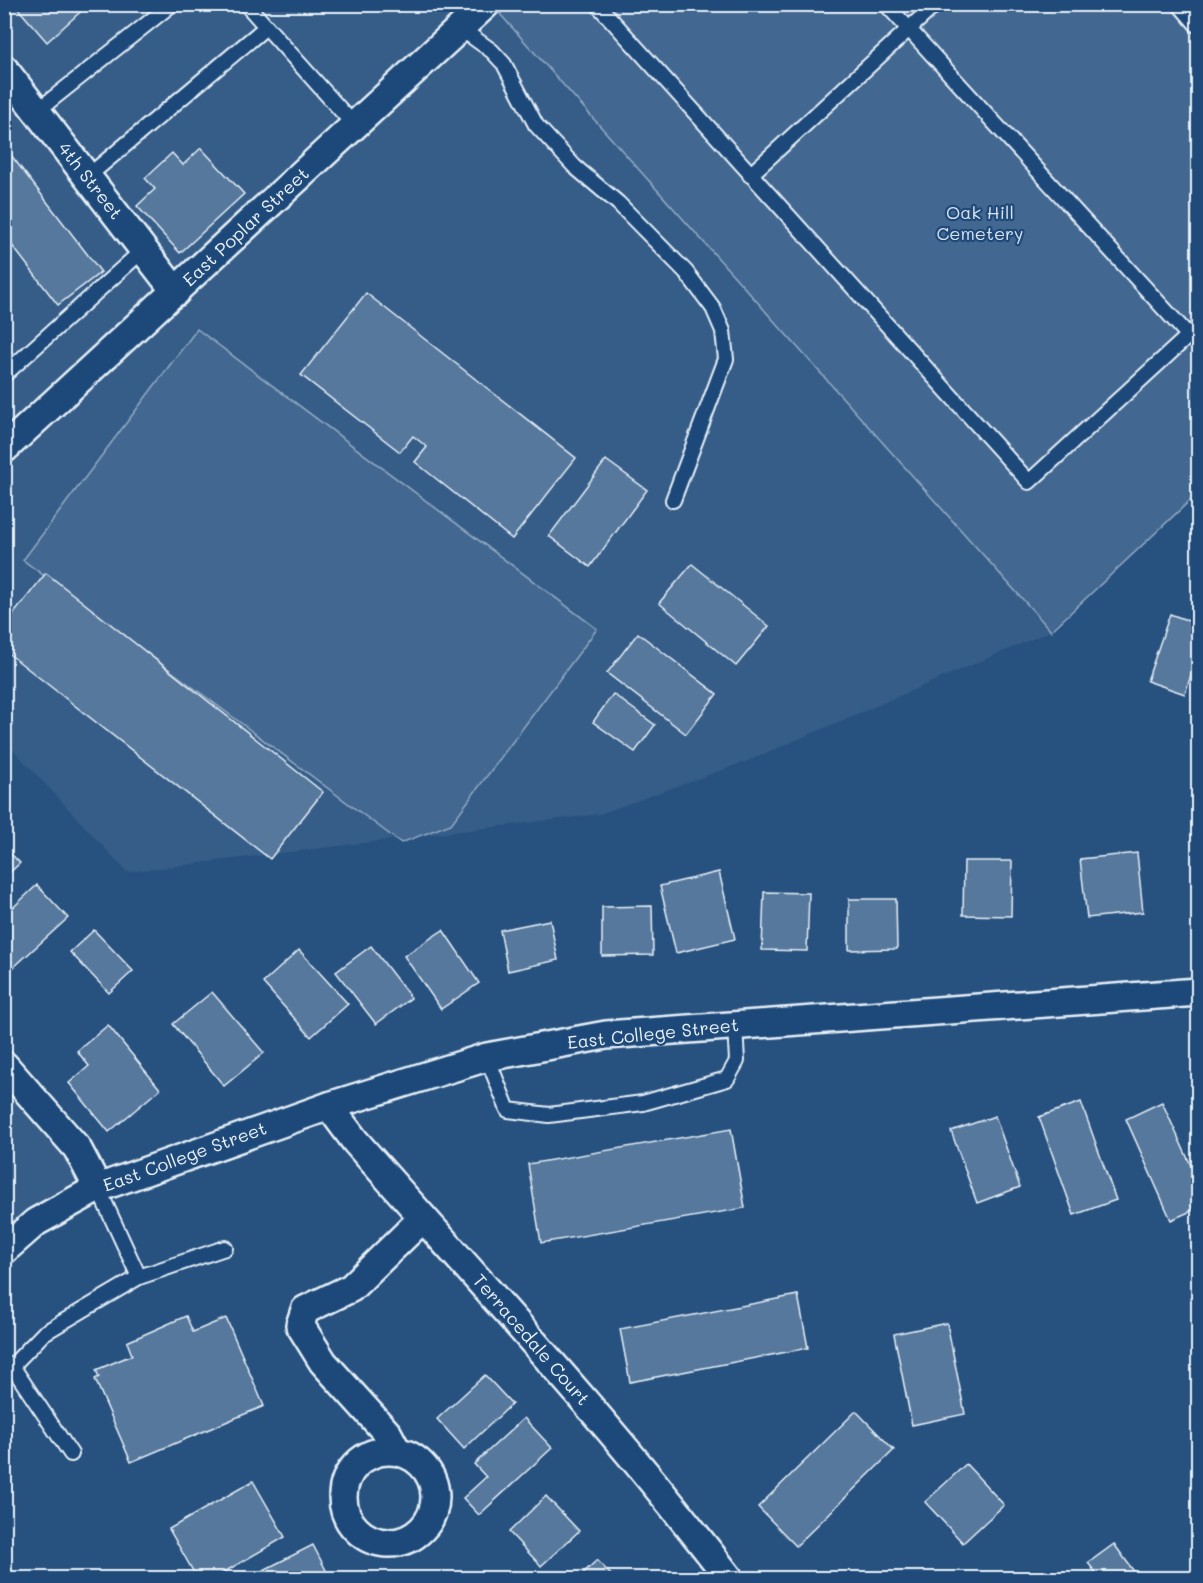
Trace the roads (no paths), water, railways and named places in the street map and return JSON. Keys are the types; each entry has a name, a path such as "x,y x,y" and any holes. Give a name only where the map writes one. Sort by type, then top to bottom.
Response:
{"street":[{"name":"East Poplar Street","path":"4,449 486,4"},
{"name":"4th Street","path":"4,69 176,292"},
{"name":"East College Street","path":"4,1250 36,1221 98,1188 329,1106 487,1057 606,1035 1198,992"},
{"path":"4,1065 77,1148 98,1188"},
{"name":"Terracedale Court","path":"329,1106 355,1141 609,1429 729,1578"},
{"path":"397,1451 388,1434 323,1362 300,1325 305,1310 351,1288 423,1218"}],"lane":[{"path":"37,111 172,4"},
{"path":"246,4 355,126"},
{"path":"597,4 1029,482 1194,332 886,4"},
{"path":"750,175 936,4"},
{"path":"1179,4 1198,26"},
{"path":"87,177 266,27"},
{"path":"460,28 492,51 504,64 536,125 575,167 618,203 686,272 713,308 723,331 726,359 705,420 673,500"},
{"path":"4,375 143,250"},
{"path":"487,1057 508,1110 549,1115 643,1103 727,1079 737,1062 735,1025"},
{"path":"98,1188 139,1277"},
{"path":"71,1454 12,1366 44,1333 139,1277 225,1248"}],"park label":[{"name":"Oak Hill Cemetery","path":"980,223"}]}
